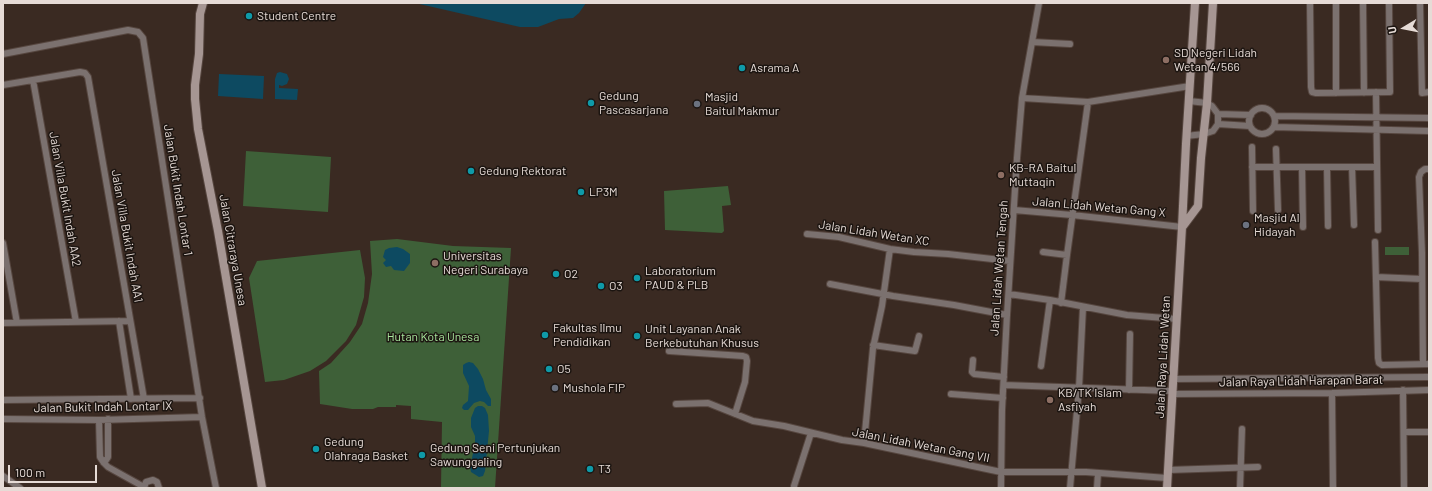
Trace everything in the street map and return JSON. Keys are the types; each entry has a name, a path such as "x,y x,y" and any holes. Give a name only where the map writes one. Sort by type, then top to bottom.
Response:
{"main road":[{"name":"Jalan Citraraya Unesa","path":"198,3 200,14"},
{"name":"Jalan Citraraya Unesa","path":"203,3 200,14 195,99 198,129 218,231 262,488"},
{"name":"Jalan Raya Lidah Wetan","path":"1167,488 1186,136 1195,3"},
{"path":"1182,227 1198,206 1207,103 1213,3"}],"street":[{"name":"Jalan Lidah Wetan Tengah","path":"1001,488 1007,315 1022,98 1039,3"},
{"path":"1310,3 1312,92 1316,93 1390,92 1389,3"},
{"path":"1336,3 1336,93"},
{"path":"1363,3 1364,93"},
{"path":"1420,3 1422,92 1429,92"},
{"name":"Jalan Bukit Indah Lontar 1","path":"3,54 128,30 138,32 143,38 202,417 216,488"},
{"path":"1032,42 1070,44"},
{"name":"Jalan Villa Bukit Indah AA1","path":"33,80 80,72 85,73 88,77 144,399"},
{"path":"3,86 33,80"},
{"name":"Jalan Villa Bukit Indah AA2","path":"33,80 76,322"},
{"path":"1022,98 1088,102 1190,86"},
{"path":"1376,92 1378,230"},
{"path":"1186,136 1204,134 1213,131 1218,124 1218,114 1212,106 1207,103 1189,101"},
{"path":"1061,303 1066,254 1088,102"},
{"path":"1260,108 1270,111 1274,116 1274,127 1266,134 1261,134 1252,130 1249,120 1251,115 1254,111 1260,108"},
{"path":"1218,114 1251,115"},
{"path":"1274,116 1429,118"},
{"path":"1218,124 1250,126"},
{"path":"1274,127 1429,130"},
{"path":"1252,147 1253,211"},
{"path":"1276,149 1278,210"},
{"path":"1252,167 1377,167"},
{"path":"1302,167 1303,227"},
{"path":"1327,167 1328,226"},
{"path":"1352,167 1354,225"},
{"path":"1374,242 1379,363 1382,365 1426,364 1419,177 1421,172 1425,169 1429,169"},
{"name":"Jalan Lidah Wetan Gang X","path":"1014,210 1182,227"},
{"name":"Jalan Lidah Wetan XC","path":"807,234 839,237 890,249 1010,261"},
{"path":"3,243 17,323"},
{"path":"864,443 873,345 884,294 890,249"},
{"path":"1043,252 1066,254"},
{"path":"1422,253 1429,253"},
{"path":"1376,277 1422,279"},
{"path":"830,284 1007,315"},
{"path":"1009,294 1050,300 1127,315 1177,319"},
{"path":"1041,366 1050,300"},
{"path":"1070,488 1079,388 1083,307"},
{"path":"119,321 131,399"},
{"path":"3,323 130,321"},
{"path":"1129,390 1130,334"},
{"path":"873,345 915,351 918,336"},
{"path":"669,352 743,356 746,358 745,382 735,414"},
{"path":"973,360 972,372 974,374 1004,376"},
{"name":"Jalan Raya Lidah Harapan Barat","path":"1173,379 1429,377"},
{"path":"1292,379 1292,392"},
{"path":"1304,379 1304,393"},
{"path":"1192,380 1192,394"},
{"name":"Jalan Raya Lidah Harapan Barat","path":"1004,385 1192,394 1429,390"},
{"path":"1403,390 1404,488"},
{"path":"1332,392 1333,488"},
{"path":"951,394 1003,398"},
{"name":"Jalan Bukit Indah Lontar IX","path":"3,400 200,398"},
{"name":"Jalan Lidah Wetan Gang VII","path":"676,404 708,403 753,421 1001,472 1168,474 1241,467 1258,467"},
{"name":"Jalan Bukit Indah Lontar IX","path":"3,419 99,420 202,417"},
{"path":"104,463 108,457 108,419"},
{"path":"99,420 100,457 104,463 108,467 144,488 146,482 153,480 157,482 159,488"},
{"path":"1240,488 1242,429"},
{"path":"1404,432 1429,432"},
{"path":"794,486 811,433"},
{"path":"1097,488 1098,473"},
{"path":"3,476 20,488"}],"green space":[{"path":"246,151 331,157 328,212 243,206"},
{"path":"728,186 731,205 722,206 724,231 722,233 665,230 664,191"},
{"name":"Hutan Kota Unesa","path":"397,239 453,246 511,248 495,488 441,488 442,422 411,419 411,406 396,405 396,407 352,409 320,404 319,371 331,363 350,342 362,324 368,303 372,274 370,241"},
{"path":"1385,247 1409,247 1409,255 1385,255"},
{"path":"360,250 365,278 364,297 356,325 346,341 326,361 310,371 284,380 265,382 249,278 257,261"}],"water":[{"path":"415,3 586,3 579,13 573,18 559,19 538,27 520,27"},
{"path":"280,72 287,74 289,79 287,84 282,86 279,85 279,88 298,89 297,100 275,99 275,79 277,73"},
{"path":"219,74 264,76 263,99 218,96"},
{"path":"397,247 410,254 410,263 404,271 394,270 391,266 386,267 383,263 386,260 383,257 385,250"},
{"path":"469,362 473,363 478,369 483,379 486,390 491,399 491,406 488,406 484,402 480,401 474,403 468,410 464,410 462,408 468,401 469,386 463,373 463,365"},
{"path":"478,406 485,408 488,415 489,431 485,471 483,476 479,477 471,472 470,467 475,444 475,436 471,427 471,418 475,408"}],"place":[{"name":"Student Centre","path":"249,16"},
{"name":"SD Negeri Lidah Wetan 4/566","path":"1166,60"},
{"name":"Asrama A","path":"742,68"},
{"name":"Gedung Pascasarjana","path":"591,103"},
{"name":"Masjid Baitul Makmur","path":"697,104"},
{"name":"Gedung Rektorat","path":"471,171"},
{"name":"KB-RA Baitul Muttaqin","path":"1001,175"},
{"name":"LP3M","path":"581,192"},
{"name":"Masjid Al Hidayah","path":"1246,225"},
{"name":"Universitas Negeri Surabaya","path":"435,263"},
{"name":"O2","path":"556,274"},
{"name":"Laboratorium PAUD & PLB","path":"637,278"},
{"name":"O3","path":"601,286"},
{"name":"Fakultas Ilmu Pendidikan","path":"545,335"},
{"name":"Unit Layanan Anak Berkebutuhan Khusus","path":"637,336"},
{"name":"O5","path":"549,369"},
{"name":"Mushola FIP","path":"555,388"},
{"name":"KB/TK Islam Asfiyah","path":"1050,400"},
{"name":"Gedung Olahraga Basket","path":"316,449"},
{"name":"Gedung Seni Pertunjukan Sawunggaling","path":"422,455"},
{"name":"T3","path":"590,469"}]}
